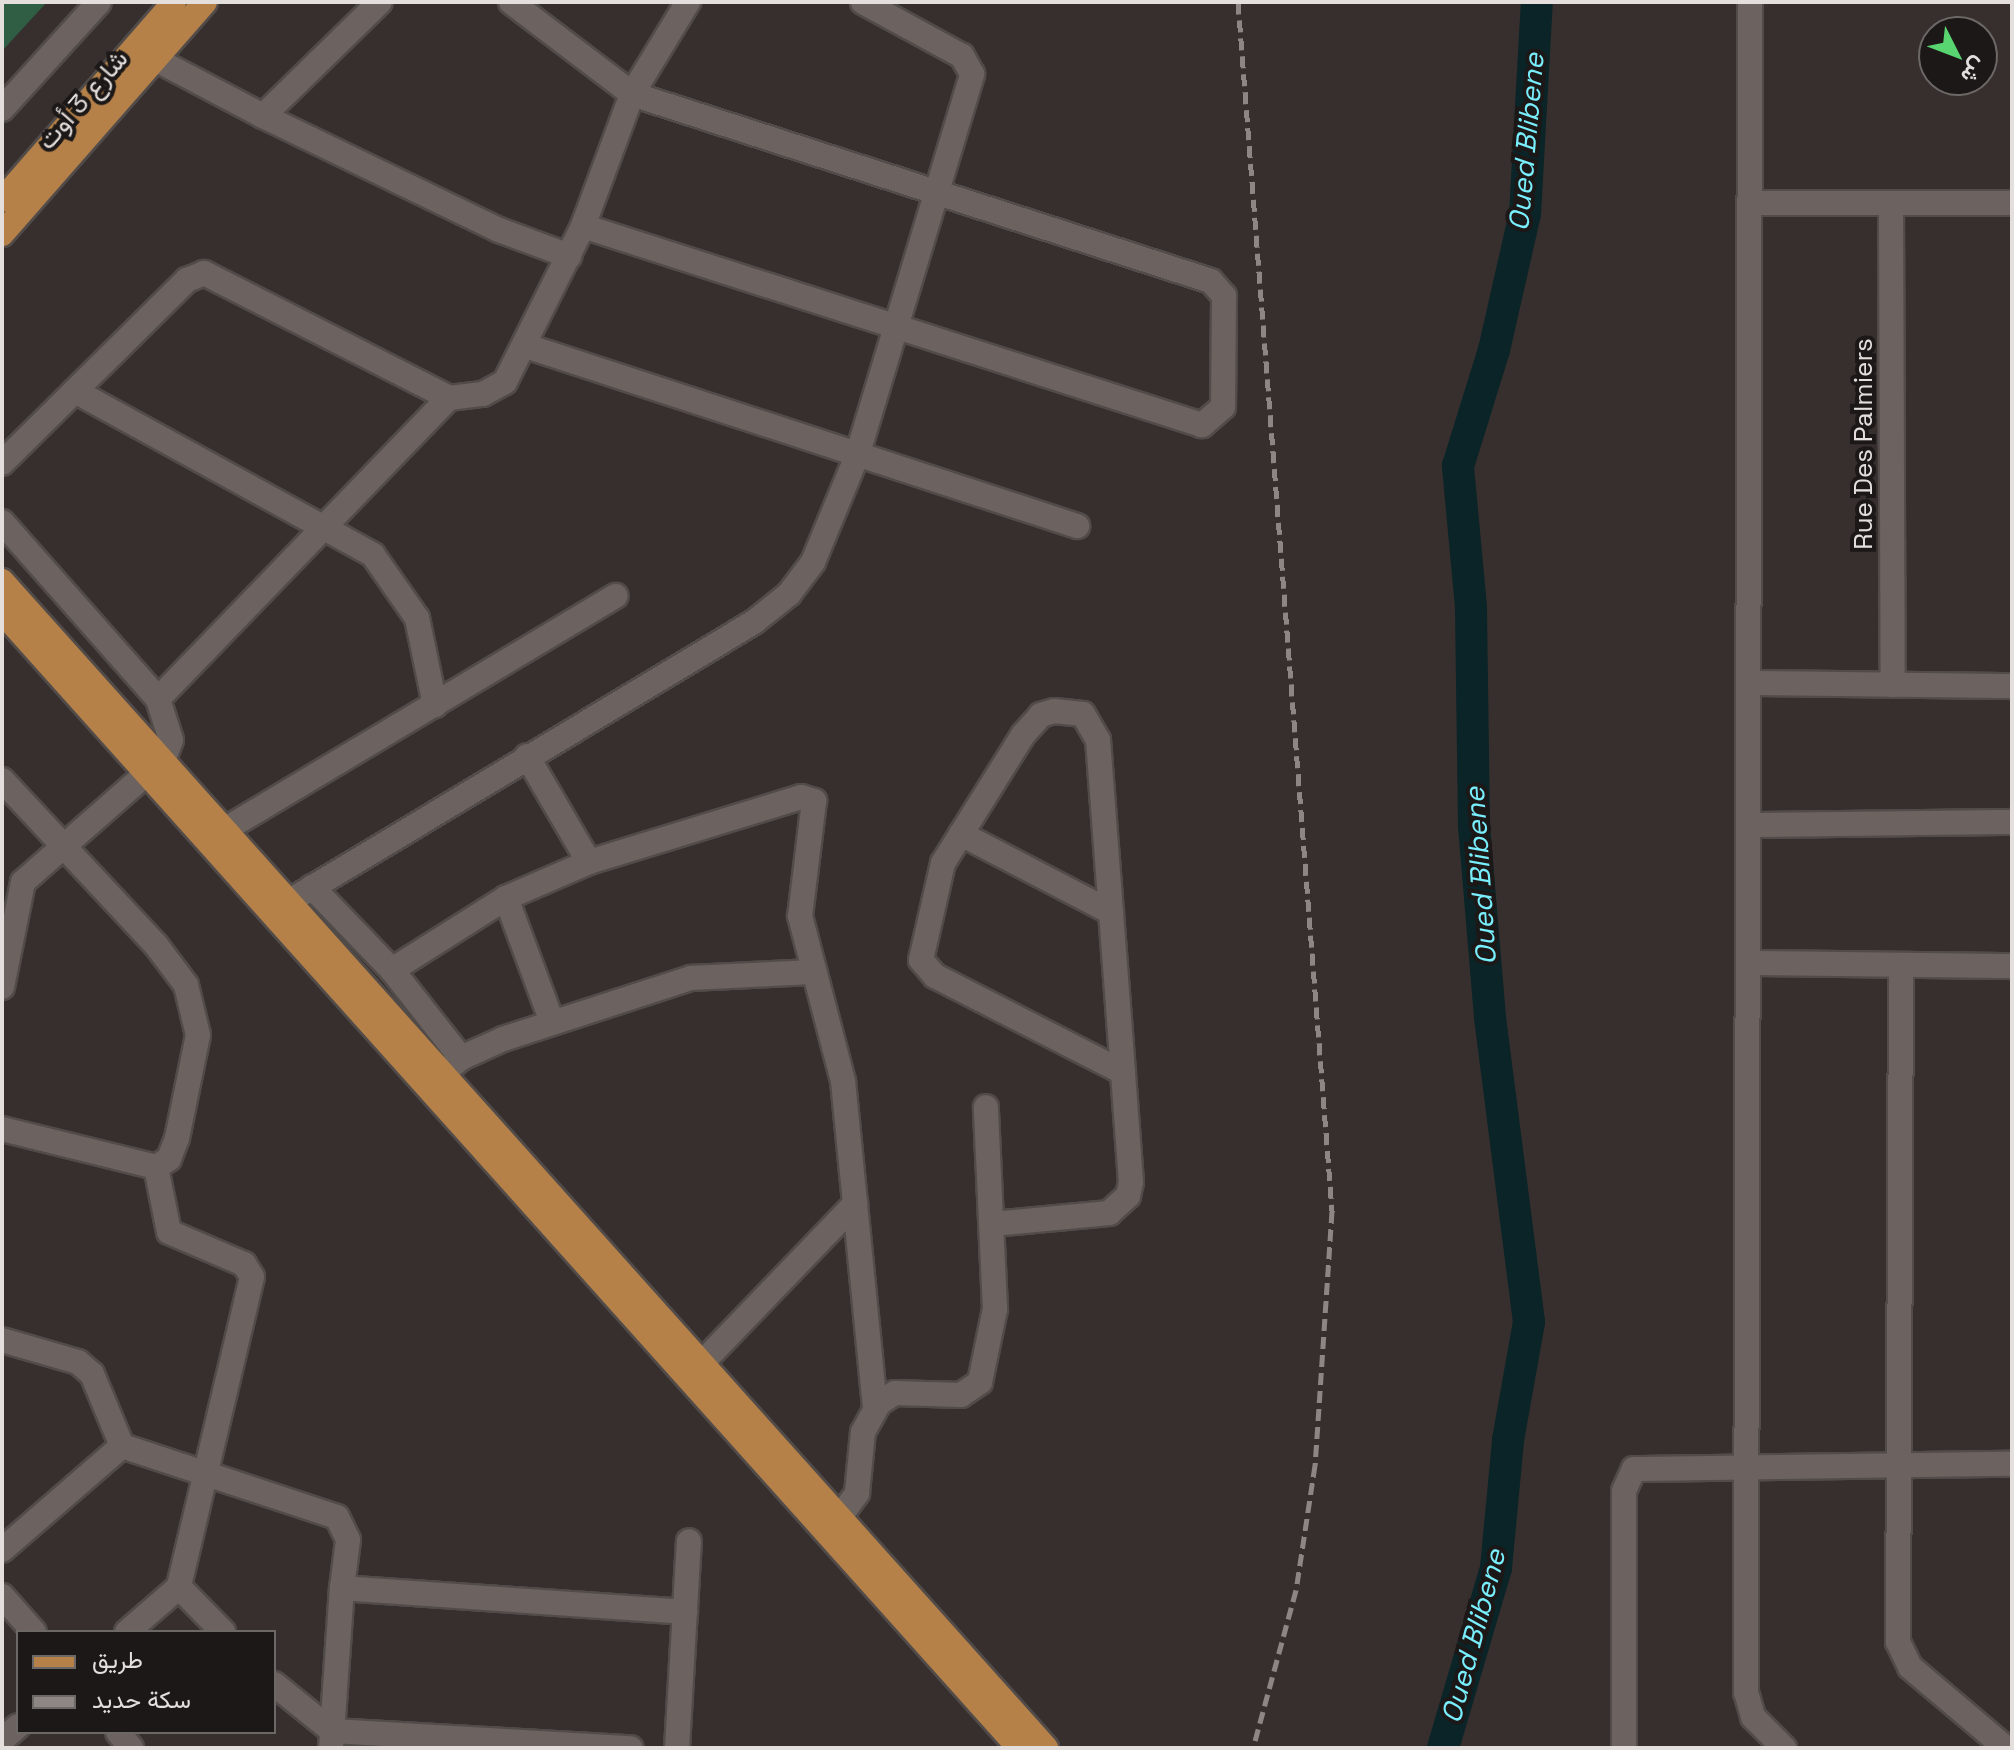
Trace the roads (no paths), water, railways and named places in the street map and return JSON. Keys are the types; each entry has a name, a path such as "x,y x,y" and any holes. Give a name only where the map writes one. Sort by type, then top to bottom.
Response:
{"main road":[{"path":"2,200 174,2"},
{"name":"شارع 3 أوت","path":"2,234 205,2"},
{"path":"2,581 154,765 697,1371 842,1514 1046,1748"},
{"path":"2,612 154,765 226,829 697,1371 1019,1748"}],"street":[{"path":"2,109 99,2"},
{"path":"263,116 380,2"},
{"path":"511,2 632,94 935,189 1220,287 1223,407 1202,425 897,332 583,226"},
{"path":"158,699 449,398 494,390 526,346 583,226 632,94 688,2"},
{"path":"290,901 789,594 833,523 857,456 897,332 971,64 863,2"},
{"path":"1750,2 1746,1692 1753,1717 1784,1748"},
{"path":"155,59 263,116 499,230 569,256"},
{"path":"1750,203 2012,203"},
{"name":"Rue Des Palmiers","path":"1891,204 1893,685"},
{"path":"2,463 187,280 204,273 449,398"},
{"path":"526,346 1077,526"},
{"path":"75,391 373,555 403,591 423,640 421,660 435,705"},
{"path":"2,522 158,699 171,740 154,765 59,846 23,882 2,987"},
{"path":"226,829 616,596"},
{"path":"1749,683 2012,686"},
{"path":"993,1224 1119,1208 1131,1182 1123,1072 1098,740 1083,714 1041,715 943,863 919,948 927,970 1123,1072"},
{"path":"527,756 589,862"},
{"path":"2,780 59,846 156,945 196,1009 198,1035 177,1138 169,1159 156,1167 2,1129"},
{"path":"392,970 506,898 589,862 808,796 817,808 800,916 812,972 843,1081 875,1407"},
{"path":"1749,825 2012,822"},
{"path":"961,834 1111,912"},
{"path":"312,887 392,970 461,1058"},
{"path":"506,898 552,1022"},
{"path":"1749,963 2012,966"},
{"path":"1901,965 1898,1642 1919,1676 2006,1748"},
{"path":"441,1075 461,1058 552,1022 691,978 812,972"},
{"path":"842,1514 860,1484 863,1432 875,1407 895,1393 961,1395 980,1382 995,1309 986,1107"},
{"path":"129,1630 179,1587 209,1475 252,1277 244,1264 169,1232 156,1167"},
{"path":"697,1371 855,1204"},
{"path":"2,1340 85,1368 122,1446 337,1517 348,1540 331,1739"},
{"path":"2,1550 122,1446"},
{"path":"1624,1748 1625,1483 1634,1469 1650,1464 2012,1464"},
{"path":"677,1748 689,1541"},
{"path":"179,1587 221,1630"},
{"path":"342,1588 685,1612"},
{"path":"2,1596 32,1630"},
{"path":"276,1686 331,1739 631,1748"}],"waterway":[{"name":"Oued Blibene","path":"1443,1748 1496,1568 1508,1440 1529,1322 1490,1017 1474,825 1471,607 1458,466 1494,350 1525,214 1537,2"}],"railway":[{"path":"1238,2 1332,1211 1315,1465 1296,1590 1253,1748"}]}
